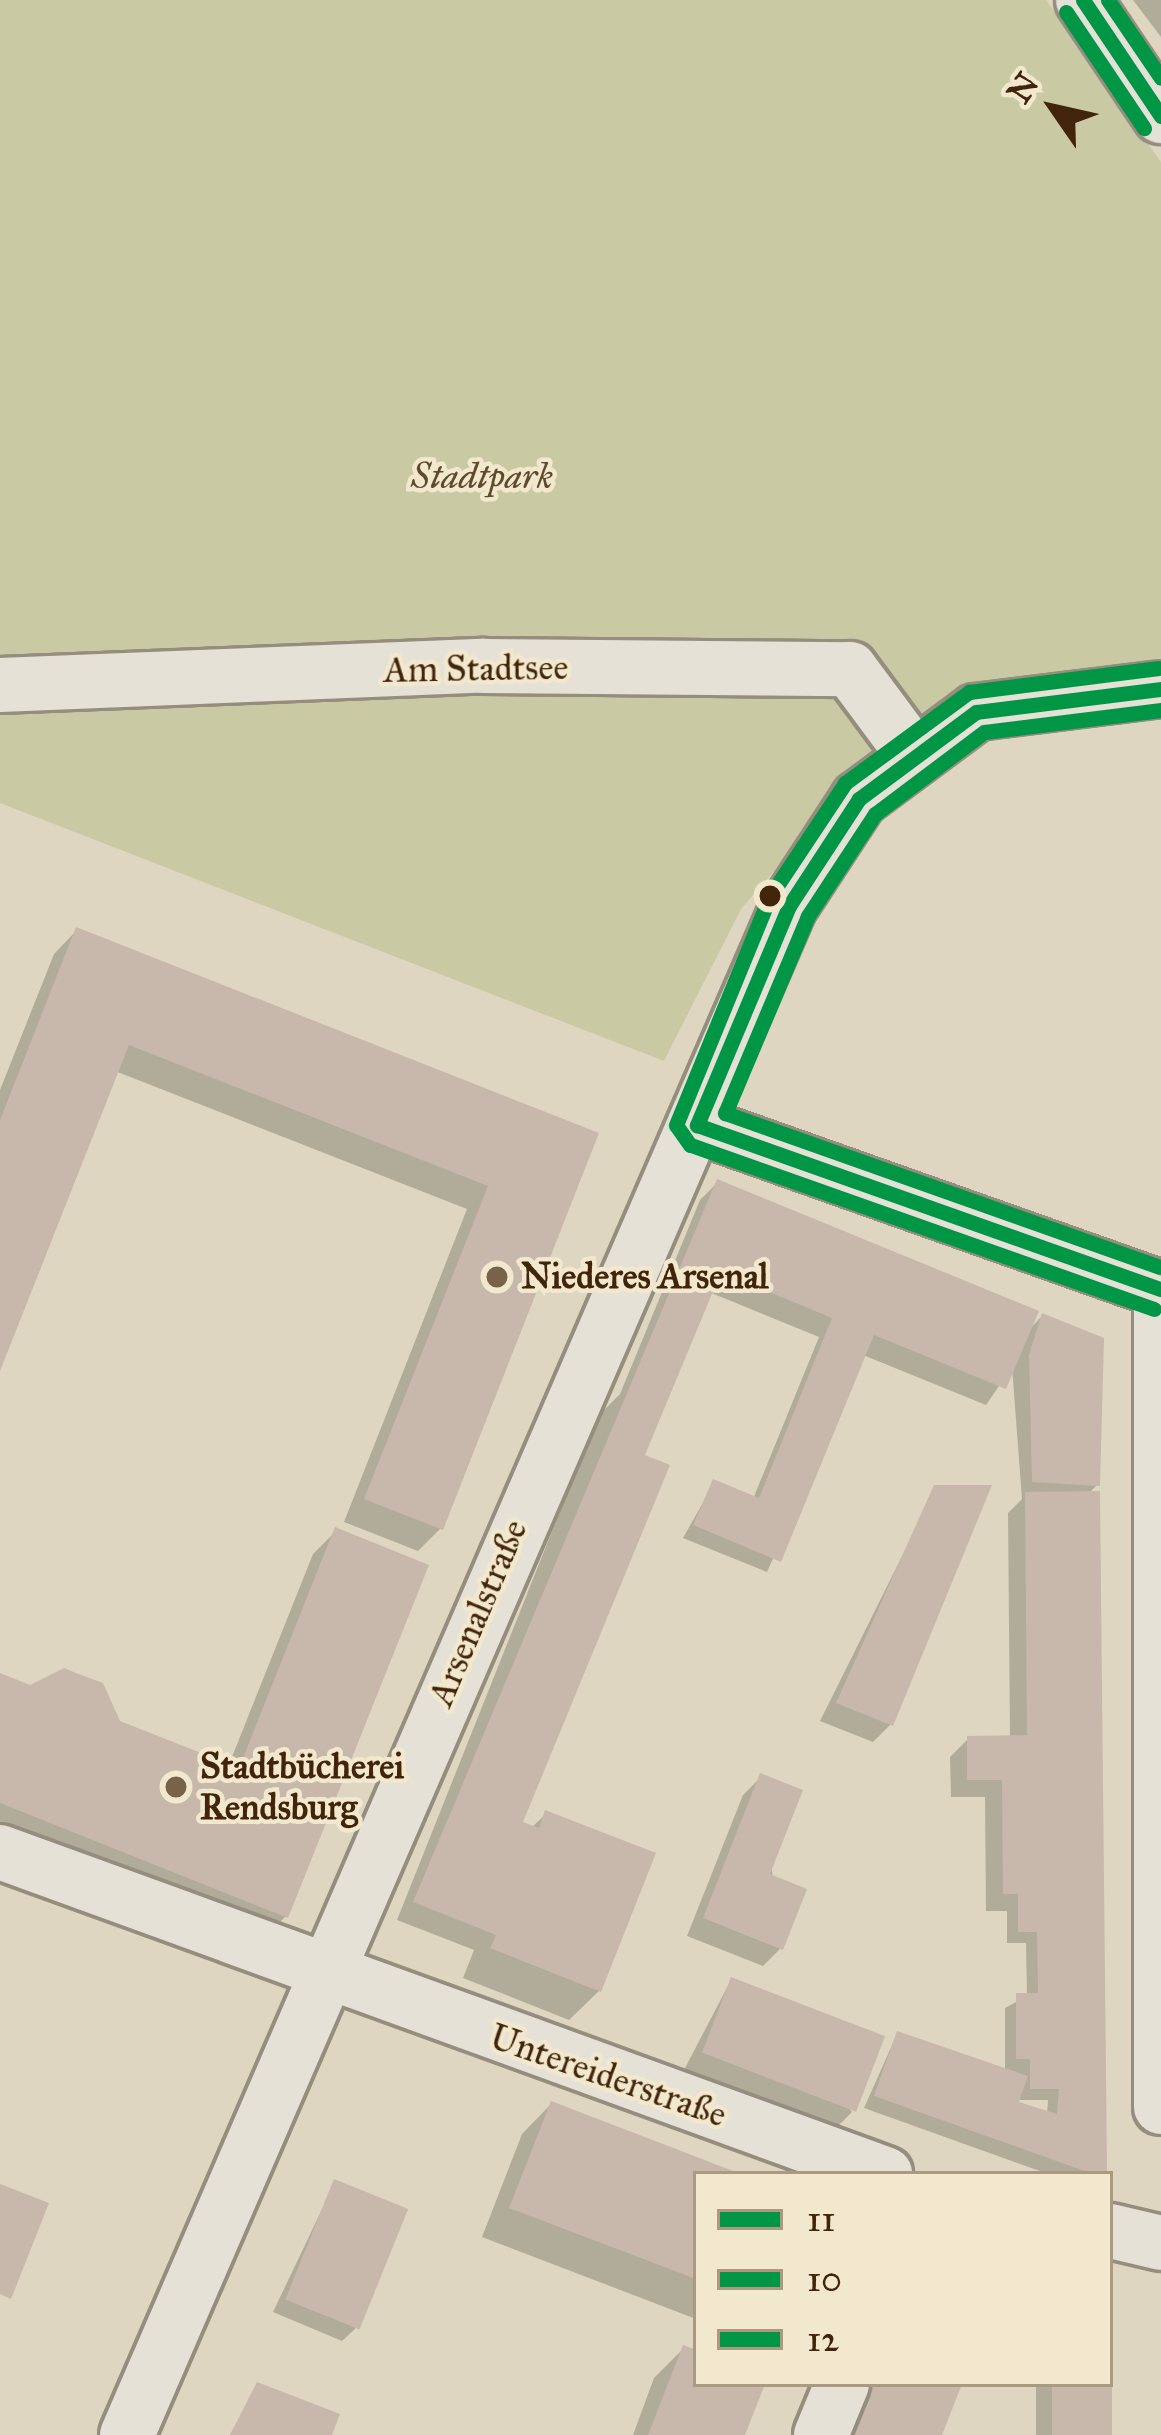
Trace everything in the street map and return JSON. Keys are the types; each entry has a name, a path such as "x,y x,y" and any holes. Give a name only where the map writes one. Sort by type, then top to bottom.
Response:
{"street":[{"path":"1083,0 1161,116"},
{"name":"Am Stadtsee","path":"0,685 483,666 850,669 911,751"},
{"name":"Arsenalstraße","path":"128,2435 331,1978 490,1579 697,1125 789,906 859,799 911,751 976,712 1161,689"},
{"path":"697,1125 1161,1289 1161,2107"},
{"name":"Untereiderstraße","path":"0,1852 331,1978 877,2171"},
{"path":"1113,2232 1161,2243"},
{"path":"821,2435 841,2387"}],"green space":[{"name":"Stadtpark","path":"0,0 1046,0 1161,162 1161,658 955,691 854,780 741,909 664,1061 0,803"}],"building":[{"name":"Niederes Arsenal","path":"76,927 599,1133 443,1530 364,1499 488,1186 129,1045 0,1371 0,1120"},
{"path":"717,1179 1039,1311 1006,1389 874,1335 781,1562 693,1525 713,1479 759,1498 832,1318 721,1272 645,1455 670,1465 523,1822 539,1828 545,1810 656,1853 601,1992 490,1948 496,1935 413,1902"},
{"path":"1042,1313 1104,1338 1100,1486 1032,1482 1029,1355"},
{"path":"934,1485 992,1485 893,1726 836,1703"},
{"path":"1100,1491 1107,2171 1085,2171 874,2096 897,2031 1028,2076 1019,2102 1057,2114 1059,2089 1030,2089 1030,2059 1016,2059 1016,1993 1038,1993 1037,1932 1018,1932 1018,1894 1003,1894 1002,1780 967,1780 967,1736 1027,1735 1025,1492"},
{"path":"335,1527 429,1565 288,1918 0,1803 0,1673 30,1685 64,1668 103,1683 120,1721 239,1768"},
{"path":"760,1773 803,1790 770,1874 807,1889 783,1950 703,1918"},
{"path":"731,1977 885,2036 856,2112 702,2053"},
{"path":"551,2101 733,2171 693,2171 693,2278 509,2208"},
{"path":"334,2179 408,2209 359,2330 285,2300"},
{"path":"0,2184 49,2203 11,2299 0,2294"},
{"path":"683,2345 693,2349 693,2387 764,2387 745,2435 648,2435"},
{"path":"257,2382 340,2414 332,2435 230,2435"},
{"path":"874,2387 961,2387 942,2435 855,2435"},
{"path":"1052,2387 1112,2387 1112,2435 1052,2435"}],"transit line":[{"name":"11","path":"1083,0 1161,116"},
{"name":"12","path":"1108,0 1161,78"},
{"name":"10","path":"1066,12 1144,128"},
{"name":"10","path":"1154,1309 690,1145 676,1125 770,896 845,783 969,692 1158,668"},
{"name":"11","path":"1161,689 976,712 859,799 789,906 697,1125 1161,1289"},
{"name":"12","path":"1161,710 984,732 875,814 808,916 725,1113 1161,1267"}],"place":[{"name":"Niederes Arsenal","path":"497,1277"},
{"name":"Stadtbücherei Rendsburg","path":"176,1787"}]}
